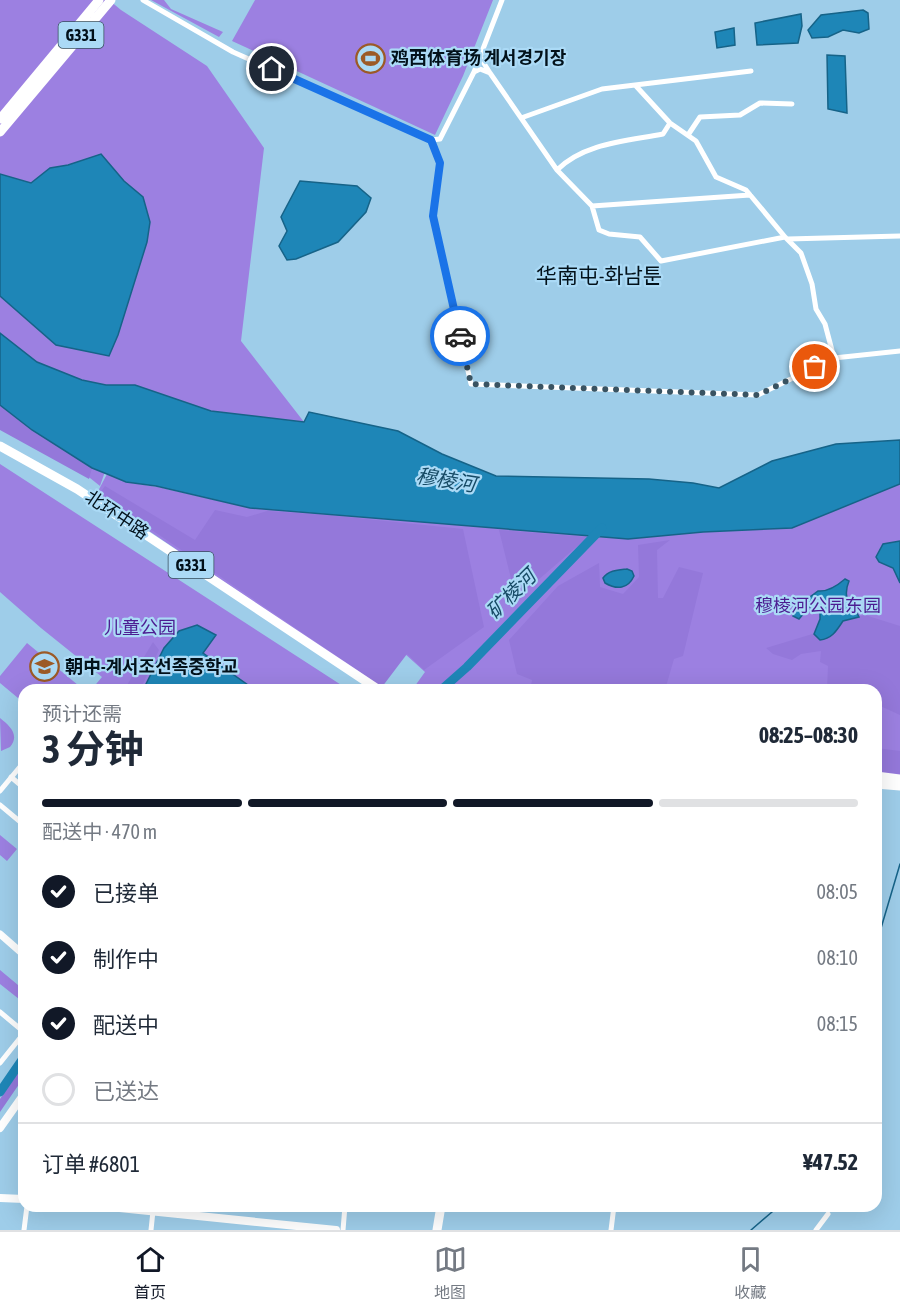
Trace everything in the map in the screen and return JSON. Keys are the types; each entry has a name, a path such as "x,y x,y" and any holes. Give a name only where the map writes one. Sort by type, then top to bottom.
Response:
{"highway":[{"name":"G331","path":"48,68 99,0"},
{"name":"G331","path":"48,68 111,0"},
{"path":"0,119 48,68"},
{"path":"0,132 48,68"},
{"name":"北环中路","path":"0,446 77,489 370,684"},
{"name":"北环中路","path":"0,452 73,493 360,684"},
{"path":"882,777 900,779"},
{"path":"882,784 900,786"},
{"path":"437,1230 440,1212"}],"main road":[{"path":"0,1128 18,1102"},
{"path":"0,1198 18,1199"},
{"path":"179,1212 336,1230"}],"street":[{"path":"143,0 232,52 431,140 440,139 474,72 502,0"},
{"path":"480,57 557,170 592,206 599,230 609,234 639,237 661,261 787,238 900,236"},
{"path":"474,72 480,69 490,73"},
{"path":"521,118 602,89 751,71"},
{"path":"636,86 670,123 696,141 716,177 746,190 801,254 812,284 816,309 825,324 834,358"},
{"path":"688,135 700,117 740,115 760,103 792,104"},
{"path":"557,170 596,148 620,141 663,134 670,123"},
{"path":"431,140 440,163 433,216 471,384 758,395 834,358 900,351"},
{"path":"592,206 750,195"},
{"path":"0,791 18,769"},
{"path":"11,777 18,783"},
{"path":"0,805 18,820"},
{"path":"0,934 18,950"},
{"path":"0,1012 18,1026"},
{"path":"0,1063 18,1037"},
{"path":"24,1230 26,1212"},
{"path":"151,1230 153,1212"},
{"path":"343,1230 344,1212"},
{"path":"611,1230 613,1212"},
{"path":"816,1230 828,1214"}],"green space":[{"path":"0,0 109,0 207,66 264,148 241,341 304,422 211,411 135,385 100,486 90,478 0,428"},
{"path":"151,0 164,0 171,9 223,32 219,37"},
{"name":"鸡西体育场 계서경기장","path":"255,0 493,0 463,76 435,135 232,41"},
{"name":"儿童公园","path":"0,464 340,684 96,684 102,677 0,592"},
{"name":"穆棱河公园东园","path":"107,474 126,482 250,508 628,539 703,532 792,528 900,484 900,777 882,775 882,684 416,684 425,672 404,653 381,684 375,684 96,495"},
{"path":"27,643 77,684 18,684 18,698 0,683 0,676"},
{"path":"0,718 14,735 10,747 1,751"},
{"path":"0,835 17,849 7,861 0,855"},
{"path":"0,970 18,985 18,998 0,984"}],"shaded area":[{"path":"0,406 32,430 92,468 89,479 0,430"},
{"path":"105,486 195,540 215,510 247,517 267,511 463,529 484,627 424,670 407,654 384,684 378,684 99,494"},
{"path":"499,530 588,537 516,599"},
{"path":"670,540 657,550 658,598 663,598 679,567 703,573 683,656 674,659 667,684 531,684 532,680 517,674 509,640 558,586 599,563 600,587 623,594 639,577 638,545"},
{"path":"865,615 900,626 900,715 882,707 882,684 827,684 828,666 820,662 821,651 801,654 792,660 773,654 766,648 819,632 837,631 843,621"},
{"path":"153,642 159,650 143,684 128,684"},
{"path":"882,749 900,751 900,774 882,772"},
{"path":"18,1073 18,1086 0,1112 0,1099"}],"water":[{"path":"863,10 868,13 869,29 859,33 843,30 828,37 812,38 808,30 821,15"},
{"path":"801,14 802,26 798,43 757,45 755,23"},
{"path":"734,28 735,45 717,48 715,32"},
{"path":"827,55 845,56 847,113 828,109"},
{"path":"101,154 124,181 143,197 150,222 147,242 118,335 109,356 56,345 0,296 0,174 31,183 50,168 68,165"},
{"path":"300,181 357,186 371,198 366,212 338,242 296,259 287,260 279,246 287,231 281,217"},
{"name":"穆棱河","path":"0,333 37,362 82,380 106,385 135,385 211,411 304,422 309,412 398,431 442,454 496,476 649,479 719,488 772,461 836,444 900,440 900,484 792,528 703,532 628,539 250,508 156,486 126,482 92,468 32,430 0,405"},
{"path":"900,541 900,583 893,568 879,562 876,557 883,544"},
{"path":"627,569 632,571 634,576 629,584 614,587 605,583 603,578 608,573"},
{"path":"845,579 849,581 846,593 851,610 859,617 843,621 831,636 820,640 814,634 820,619 820,608 809,607 799,619 793,616 795,608 818,591 836,586"},
{"path":"197,625 216,635 203,653 247,684 146,684 164,648 179,631"}],"waterway":[{"name":"矿棱河","path":"448,684 602,528"},
{"path":"882,925 900,864"},
{"name":"矿棱河","path":"0,1092 18,1066"},
{"path":"751,1230 772,1212"}],"way so far":[{"path":"460,336 471,384 758,395 815,367"}],"place":[{"name":"鸡西体育场 계서경기장","path":"370,58"},
{"name":"朝中-계서조선족중학교","path":"44,667"}],"district":[{"name":"华南屯-화남툰","path":"599,276"}],"route":[{"path":"272,69 431,140 440,163 433,216 460,336"}]}
